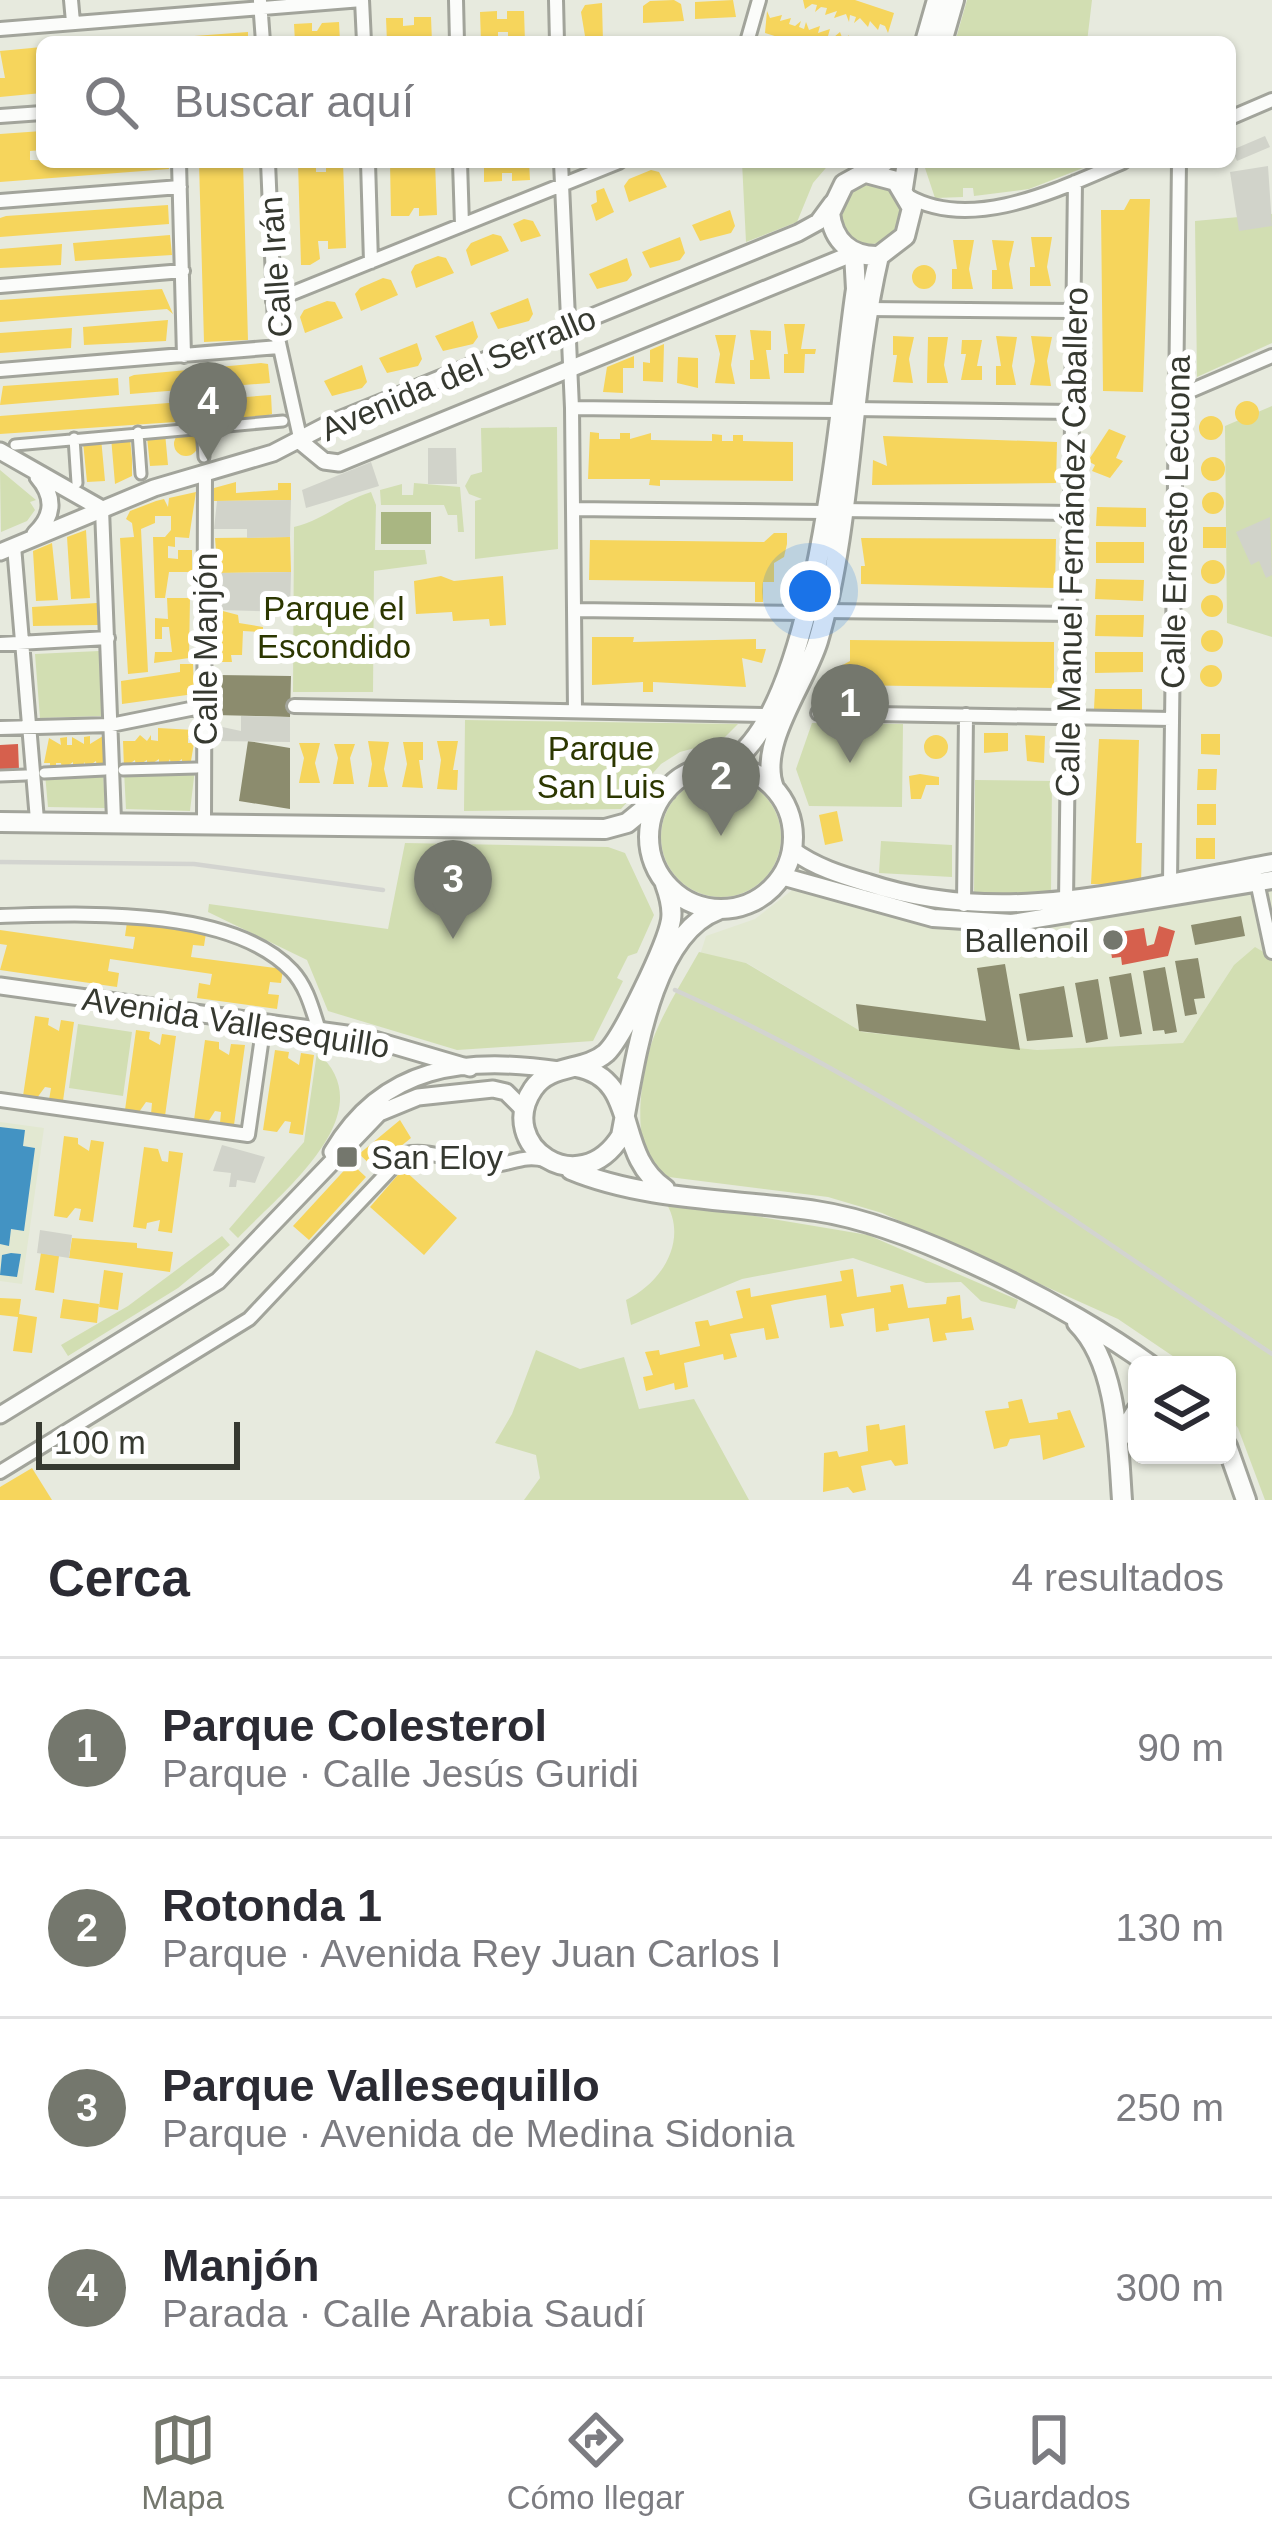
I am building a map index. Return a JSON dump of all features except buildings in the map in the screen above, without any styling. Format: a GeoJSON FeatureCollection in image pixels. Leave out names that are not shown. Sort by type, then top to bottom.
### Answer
{"type":"FeatureCollection","features":[{"type":"Feature","properties":{"kind":"main road"},"geometry":{"type":"LineString","coordinates":[[927,36],[937,0]]}},
{"type":"Feature","properties":{"kind":"main road"},"geometry":{"type":"LineString","coordinates":[[944,36],[954,0]]}},
{"type":"Feature","properties":{"kind":"main road"},"geometry":{"type":"LineString","coordinates":[[874,168],[844,184],[832,203],[834,233],[854,253],[879,256],[899,244],[910,229],[907,168]]}},
{"type":"Feature","properties":{"kind":"main road"},"geometry":{"type":"LineString","coordinates":[[866,173],[888,176],[905,192]]}},
{"type":"Feature","properties":{"kind":"main road"},"geometry":{"type":"LineString","coordinates":[[557,1164],[582,1167],[612,1151],[624,1120],[639,1028],[685,932],[718,910],[754,902],[782,876],[792,850],[790,817],[769,775],[772,749],[805,679],[816,612],[846,410],[856,289],[854,253]]}},
{"type":"Feature","properties":{"kind":"main road"},"geometry":{"type":"LineString","coordinates":[[846,410],[879,256]]}},
{"type":"Feature","properties":{"kind":"main road"},"geometry":{"type":"LineString","coordinates":[[0,822],[605,829],[627,823],[683,776],[726,765],[757,742],[816,612]]}},
{"type":"Feature","properties":{"kind":"main road"},"geometry":{"type":"LineString","coordinates":[[726,765],[744,769],[774,788]]}},
{"type":"Feature","properties":{"kind":"main road"},"geometry":{"type":"LineString","coordinates":[[666,791],[651,820],[651,854],[665,884],[670,925],[605,1054],[567,1068],[533,1089],[525,1115],[527,1136],[557,1164],[595,1179],[856,1220],[1065,1312],[1136,1356]]}},
{"type":"Feature","properties":{"kind":"main road"},"geometry":{"type":"LineString","coordinates":[[605,829],[651,854]]}},
{"type":"Feature","properties":{"kind":"main road"},"geometry":{"type":"LineString","coordinates":[[792,850],[830,871],[897,893],[964,905],[1066,902],[1170,882],[1264,873]]}},
{"type":"Feature","properties":{"kind":"main road"},"geometry":{"type":"LineString","coordinates":[[782,876],[933,918],[1012,923],[1264,873]]}},
{"type":"Feature","properties":{"kind":"main road"},"geometry":{"type":"LineString","coordinates":[[665,884],[689,902],[718,910]]}},
{"type":"Feature","properties":{"kind":"main road"},"geometry":{"type":"LineString","coordinates":[[567,1068],[605,1077],[622,1103],[638,1164],[665,1190]]}},
{"type":"Feature","properties":{"kind":"main road"},"geometry":{"type":"LineString","coordinates":[[1065,1312],[1100,1354],[1118,1443],[1122,1500]]}},
{"type":"Feature","properties":{"kind":"main road"},"geometry":{"type":"LineString","coordinates":[[1118,1443],[1128,1426]]}},
{"type":"Feature","properties":{"kind":"main road"},"geometry":{"type":"LineString","coordinates":[[1233,1464],[1246,1500]]}},
{"type":"Feature","properties":{"kind":"street"},"geometry":{"type":"LineString","coordinates":[[71,0],[73,22]]}},
{"type":"Feature","properties":{"kind":"street"},"geometry":{"type":"LineString","coordinates":[[0,28],[191,7],[362,0],[364,36]]}},
{"type":"Feature","properties":{"kind":"street"},"geometry":{"type":"LineString","coordinates":[[456,0],[457,36]]}},
{"type":"Feature","properties":{"kind":"street"},"geometry":{"type":"LineString","coordinates":[[556,0],[557,36]]}},
{"type":"Feature","properties":{"kind":"street"},"geometry":{"type":"LineString","coordinates":[[749,36],[759,0]]}},
{"type":"Feature","properties":{"kind":"street"},"geometry":{"type":"LineString","coordinates":[[260,4],[262,36]]}},
{"type":"Feature","properties":{"kind":"street"},"geometry":{"type":"LineString","coordinates":[[1236,115],[1272,100]]}},
{"type":"Feature","properties":{"kind":"street"},"geometry":{"type":"LineString","coordinates":[[0,116],[36,113]]}},
{"type":"Feature","properties":{"kind":"street"},"geometry":{"type":"LineString","coordinates":[[179,168],[184,356]]}},
{"type":"Feature","properties":{"kind":"street","name":"Calle Irán"},"geometry":{"type":"LineString","coordinates":[[268,168],[273,302],[301,442]]}},
{"type":"Feature","properties":{"kind":"street"},"geometry":{"type":"LineString","coordinates":[[368,168],[371,262]]}},
{"type":"Feature","properties":{"kind":"street"},"geometry":{"type":"LineString","coordinates":[[460,168],[462,226]]}},
{"type":"Feature","properties":{"kind":"street"},"geometry":{"type":"LineString","coordinates":[[561,168],[572,408],[575,710]]}},
{"type":"Feature","properties":{"kind":"street"},"geometry":{"type":"LineString","coordinates":[[273,302],[605,168]]}},
{"type":"Feature","properties":{"kind":"street"},"geometry":{"type":"LineString","coordinates":[[905,192],[936,209],[1004,204],[1109,168]]}},
{"type":"Feature","properties":{"kind":"street","name":"Calle Ernesto Lecuona"},"geometry":{"type":"LineString","coordinates":[[1170,882],[1179,168]]}},
{"type":"Feature","properties":{"kind":"street","name":"Calle Manuel Fernández Caballero"},"geometry":{"type":"LineString","coordinates":[[1066,902],[1075,182]]}},
{"type":"Feature","properties":{"kind":"street"},"geometry":{"type":"LineString","coordinates":[[0,201],[180,187]]}},
{"type":"Feature","properties":{"kind":"street","name":"Avenida del Serrallo"},"geometry":{"type":"LineString","coordinates":[[832,203],[818,222],[798,233],[327,425],[301,442],[324,461],[339,463],[854,253]]}},
{"type":"Feature","properties":{"kind":"street"},"geometry":{"type":"LineString","coordinates":[[910,229],[936,209]]}},
{"type":"Feature","properties":{"kind":"street"},"geometry":{"type":"LineString","coordinates":[[0,286],[183,272]]}},
{"type":"Feature","properties":{"kind":"street"},"geometry":{"type":"LineString","coordinates":[[868,309],[1074,311]]}},
{"type":"Feature","properties":{"kind":"street"},"geometry":{"type":"LineString","coordinates":[[0,370],[279,347]]}},
{"type":"Feature","properties":{"kind":"street"},"geometry":{"type":"LineString","coordinates":[[1176,398],[1272,356]]}},
{"type":"Feature","properties":{"kind":"street"},"geometry":{"type":"LineString","coordinates":[[572,408],[1073,412]]}},
{"type":"Feature","properties":{"kind":"street"},"geometry":{"type":"LineString","coordinates":[[8,448],[74,438],[283,422]]}},
{"type":"Feature","properties":{"kind":"street"},"geometry":{"type":"LineString","coordinates":[[202,428],[204,466]]}},
{"type":"Feature","properties":{"kind":"street"},"geometry":{"type":"LineString","coordinates":[[138,432],[141,474]]}},
{"type":"Feature","properties":{"kind":"street"},"geometry":{"type":"LineString","coordinates":[[74,438],[77,484]]}},
{"type":"Feature","properties":{"kind":"street"},"geometry":{"type":"LineString","coordinates":[[14,546],[204,466],[301,442]]}},
{"type":"Feature","properties":{"kind":"street"},"geometry":{"type":"LineString","coordinates":[[8,448],[51,497],[51,512],[14,546]]}},
{"type":"Feature","properties":{"kind":"street","name":"Calle Manjón"},"geometry":{"type":"LineString","coordinates":[[204,466],[204,824]]}},
{"type":"Feature","properties":{"kind":"street"},"geometry":{"type":"LineString","coordinates":[[35,474],[102,509]]}},
{"type":"Feature","properties":{"kind":"street"},"geometry":{"type":"LineString","coordinates":[[102,509],[114,820]]}},
{"type":"Feature","properties":{"kind":"street"},"geometry":{"type":"LineString","coordinates":[[573,509],[1072,513]]}},
{"type":"Feature","properties":{"kind":"street"},"geometry":{"type":"LineString","coordinates":[[14,546],[37,820]]}},
{"type":"Feature","properties":{"kind":"street"},"geometry":{"type":"LineString","coordinates":[[575,610],[1071,614]]}},
{"type":"Feature","properties":{"kind":"street"},"geometry":{"type":"LineString","coordinates":[[0,644],[108,638]]}},
{"type":"Feature","properties":{"kind":"street"},"geometry":{"type":"LineString","coordinates":[[0,728],[111,725],[206,706]]}},
{"type":"Feature","properties":{"kind":"street"},"geometry":{"type":"LineString","coordinates":[[294,706],[771,715]]}},
{"type":"Feature","properties":{"kind":"street"},"geometry":{"type":"LineString","coordinates":[[818,713],[1172,718]]}},
{"type":"Feature","properties":{"kind":"street"},"geometry":{"type":"LineString","coordinates":[[964,905],[966,715]]}},
{"type":"Feature","properties":{"kind":"street"},"geometry":{"type":"LineString","coordinates":[[123,770],[197,768]]}},
{"type":"Feature","properties":{"kind":"street"},"geometry":{"type":"LineString","coordinates":[[44,772],[105,770]]}},
{"type":"Feature","properties":{"kind":"street"},"geometry":{"type":"LineString","coordinates":[[0,776],[26,775]]}},
{"type":"Feature","properties":{"kind":"street"},"geometry":{"type":"LineString","coordinates":[[1264,873],[1272,952]]}},
{"type":"Feature","properties":{"kind":"street"},"geometry":{"type":"LineString","coordinates":[[0,916],[114,914],[211,926],[295,974],[319,1030]]}},
{"type":"Feature","properties":{"kind":"street","name":"Avenida Vallesequillo"},"geometry":{"type":"LineString","coordinates":[[0,986],[361,1036],[470,1068]]}},
{"type":"Feature","properties":{"kind":"street"},"geometry":{"type":"LineString","coordinates":[[0,1100],[248,1135],[264,1023]]}},
{"type":"Feature","properties":{"kind":"street"},"geometry":{"type":"LineString","coordinates":[[322,1170],[357,1114],[388,1087],[422,1074],[470,1068],[567,1068]]}},
{"type":"Feature","properties":{"kind":"street"},"geometry":{"type":"LineString","coordinates":[[0,1415],[218,1281],[379,1113],[398,1103],[499,1090],[525,1115],[513,1157]]}},
{"type":"Feature","properties":{"kind":"street"},"geometry":{"type":"LineString","coordinates":[[0,1472],[249,1319],[405,1154],[432,1152],[485,1166],[513,1157],[557,1164]]}},
{"type":"Feature","properties":{"kind":"shaded area"},"geometry":{"type":"Polygon","coordinates":[[[381,512],[431,512],[431,544],[381,544],[381,512]]]}},
{"type":"Feature","properties":{"kind":"shaded area"},"geometry":{"type":"Polygon","coordinates":[[[1272,866],[1272,957],[1234,965],[1183,1043],[1037,1050],[862,1032],[747,963],[700,955],[706,936],[755,919],[791,891],[805,869],[919,908],[991,916],[1056,912],[1272,866]]]}},
{"type":"Feature","properties":{"kind":"shaded area"},"geometry":{"type":"Polygon","coordinates":[[[0,1122],[44,1128],[22,1284],[0,1281],[0,1122]]]}},
{"type":"Feature","properties":{"kind":"green space"},"geometry":{"type":"Polygon","coordinates":[[[967,0],[1092,0],[1088,36],[957,36],[967,0]]]}},
{"type":"Feature","properties":{"kind":"green space"},"geometry":{"type":"Polygon","coordinates":[[[742,168],[826,168],[813,183],[797,222],[746,242],[742,168]]]}},
{"type":"Feature","properties":{"kind":"green space"},"geometry":{"type":"Polygon","coordinates":[[[925,168],[1083,168],[1029,189],[974,196],[973,188],[963,188],[963,197],[935,198],[925,168]]]}},
{"type":"Feature","properties":{"kind":"green space"},"geometry":{"type":"Polygon","coordinates":[[[871,184],[892,193],[901,214],[892,235],[871,244],[850,235],[841,214],[850,193],[871,184]]]}},
{"type":"Feature","properties":{"kind":"green space"},"geometry":{"type":"Polygon","coordinates":[[[1272,214],[1272,343],[1197,377],[1195,221],[1272,214]]]}},
{"type":"Feature","properties":{"kind":"green space"},"geometry":{"type":"Polygon","coordinates":[[[1272,406],[1272,637],[1227,623],[1225,426],[1272,406]]]}},
{"type":"Feature","properties":{"kind":"green space"},"geometry":{"type":"Polygon","coordinates":[[[557,427],[558,549],[475,559],[475,501],[482,499],[469,494],[465,486],[471,475],[482,472],[481,428],[557,427]]]}},
{"type":"Feature","properties":{"kind":"green space"},"geometry":{"type":"Polygon","coordinates":[[[0,470],[36,500],[30,502],[35,510],[27,521],[1,532],[0,470]]]}},
{"type":"Feature","properties":{"kind":"green space"},"geometry":{"type":"Polygon","coordinates":[[[414,483],[460,487],[464,532],[458,532],[457,515],[448,515],[444,505],[381,505],[380,490],[402,484],[402,495],[413,495],[414,483]]]}},
{"type":"Feature","properties":{"kind":"green space","name":"Parque el Escondido"},"geometry":{"type":"Polygon","coordinates":[[[371,492],[376,505],[375,550],[425,550],[427,564],[374,571],[373,692],[293,692],[294,527],[371,492]]]}},
{"type":"Feature","properties":{"kind":"green space"},"geometry":{"type":"Polygon","coordinates":[[[99,651],[102,716],[40,718],[35,654],[99,651]]]}},
{"type":"Feature","properties":{"kind":"green space","name":"Parque San Luis"},"geometry":{"type":"Polygon","coordinates":[[[465,720],[738,724],[721,741],[680,752],[661,764],[621,809],[464,811],[465,720]]]}},
{"type":"Feature","properties":{"kind":"green space"},"geometry":{"type":"Polygon","coordinates":[[[812,723],[903,724],[902,807],[809,806],[796,769],[812,723]]]}},
{"type":"Feature","properties":{"kind":"green space"},"geometry":{"type":"Polygon","coordinates":[[[195,769],[190,811],[126,809],[124,771],[195,769]]]}},
{"type":"Feature","properties":{"kind":"green space"},"geometry":{"type":"Polygon","coordinates":[[[103,772],[105,808],[48,807],[45,774],[103,772]]]}},
{"type":"Feature","properties":{"kind":"green space"},"geometry":{"type":"Polygon","coordinates":[[[721,777],[744,782],[763,795],[776,814],[781,837],[776,860],[763,879],[744,892],[721,897],[698,892],[679,879],[666,860],[661,837],[666,814],[679,795],[698,782],[721,777]]]}},
{"type":"Feature","properties":{"kind":"green space"},"geometry":{"type":"Polygon","coordinates":[[[975,780],[1052,781],[1051,892],[974,894],[975,780]]]}},
{"type":"Feature","properties":{"kind":"green space"},"geometry":{"type":"Polygon","coordinates":[[[881,841],[952,845],[952,877],[879,873],[881,841]]]}},
{"type":"Feature","properties":{"kind":"green space"},"geometry":{"type":"Polygon","coordinates":[[[405,843],[608,847],[625,853],[654,915],[637,953],[628,956],[617,978],[623,981],[593,1041],[457,1050],[328,1011],[307,960],[208,912],[209,904],[388,929],[405,843]]]}},
{"type":"Feature","properties":{"kind":"green space"},"geometry":{"type":"Polygon","coordinates":[[[1255,947],[1272,957],[1272,1500],[1265,1500],[1236,1425],[1236,1356],[1173,1356],[1118,1319],[882,1213],[828,1197],[661,1176],[644,1148],[640,1108],[650,1049],[699,952],[746,963],[862,1032],[1037,1050],[1183,1043],[1234,965],[1255,947]]]}},
{"type":"Feature","properties":{"kind":"green space"},"geometry":{"type":"Polygon","coordinates":[[[78,1024],[132,1032],[123,1096],[69,1088],[78,1024]]]}},
{"type":"Feature","properties":{"kind":"green space"},"geometry":{"type":"Polygon","coordinates":[[[317,1052],[335,1076],[340,1101],[334,1126],[299,1176],[238,1238],[229,1229],[304,1142],[317,1052]]]}},
{"type":"Feature","properties":{"kind":"green space"},"geometry":{"type":"Polygon","coordinates":[[[665,1201],[868,1235],[1018,1300],[1015,1309],[981,1301],[961,1282],[926,1283],[853,1258],[742,1279],[631,1325],[626,1300],[661,1271],[673,1244],[672,1215],[665,1201]]]}},
{"type":"Feature","properties":{"kind":"green space"},"geometry":{"type":"Polygon","coordinates":[[[222,1236],[230,1245],[178,1288],[68,1356],[61,1345],[128,1306],[222,1236]]]}},
{"type":"Feature","properties":{"kind":"green space"},"geometry":{"type":"Polygon","coordinates":[[[536,1350],[580,1369],[624,1357],[639,1409],[694,1399],[749,1500],[524,1500],[540,1478],[536,1455],[495,1443],[512,1414],[536,1350]]]}},
{"type":"Feature","properties":{"kind":"railway"},"geometry":{"type":"LineString","coordinates":[[0,862],[194,864],[383,890]]}},
{"type":"Feature","properties":{"kind":"railway"},"geometry":{"type":"LineString","coordinates":[[675,990],[907,1113],[1272,1354]]}},
{"type":"Feature","properties":{"kind":"place","name":"Manjón"},"geometry":{"type":"Point","coordinates":[208,461]}},
{"type":"Feature","properties":{"kind":"place","name":"Parque Colesterol"},"geometry":{"type":"Point","coordinates":[850,763]}},
{"type":"Feature","properties":{"kind":"place","name":"Rotonda 1"},"geometry":{"type":"Point","coordinates":[721,836]}},
{"type":"Feature","properties":{"kind":"place","name":"Parque Vallesequillo"},"geometry":{"type":"Point","coordinates":[453,939]}},
{"type":"Feature","properties":{"kind":"place","name":"Ballenoil"},"geometry":{"type":"Point","coordinates":[1113,940]}},
{"type":"Feature","properties":{"kind":"place","name":"San Eloy"},"geometry":{"type":"Point","coordinates":[347,1157]}}]}
